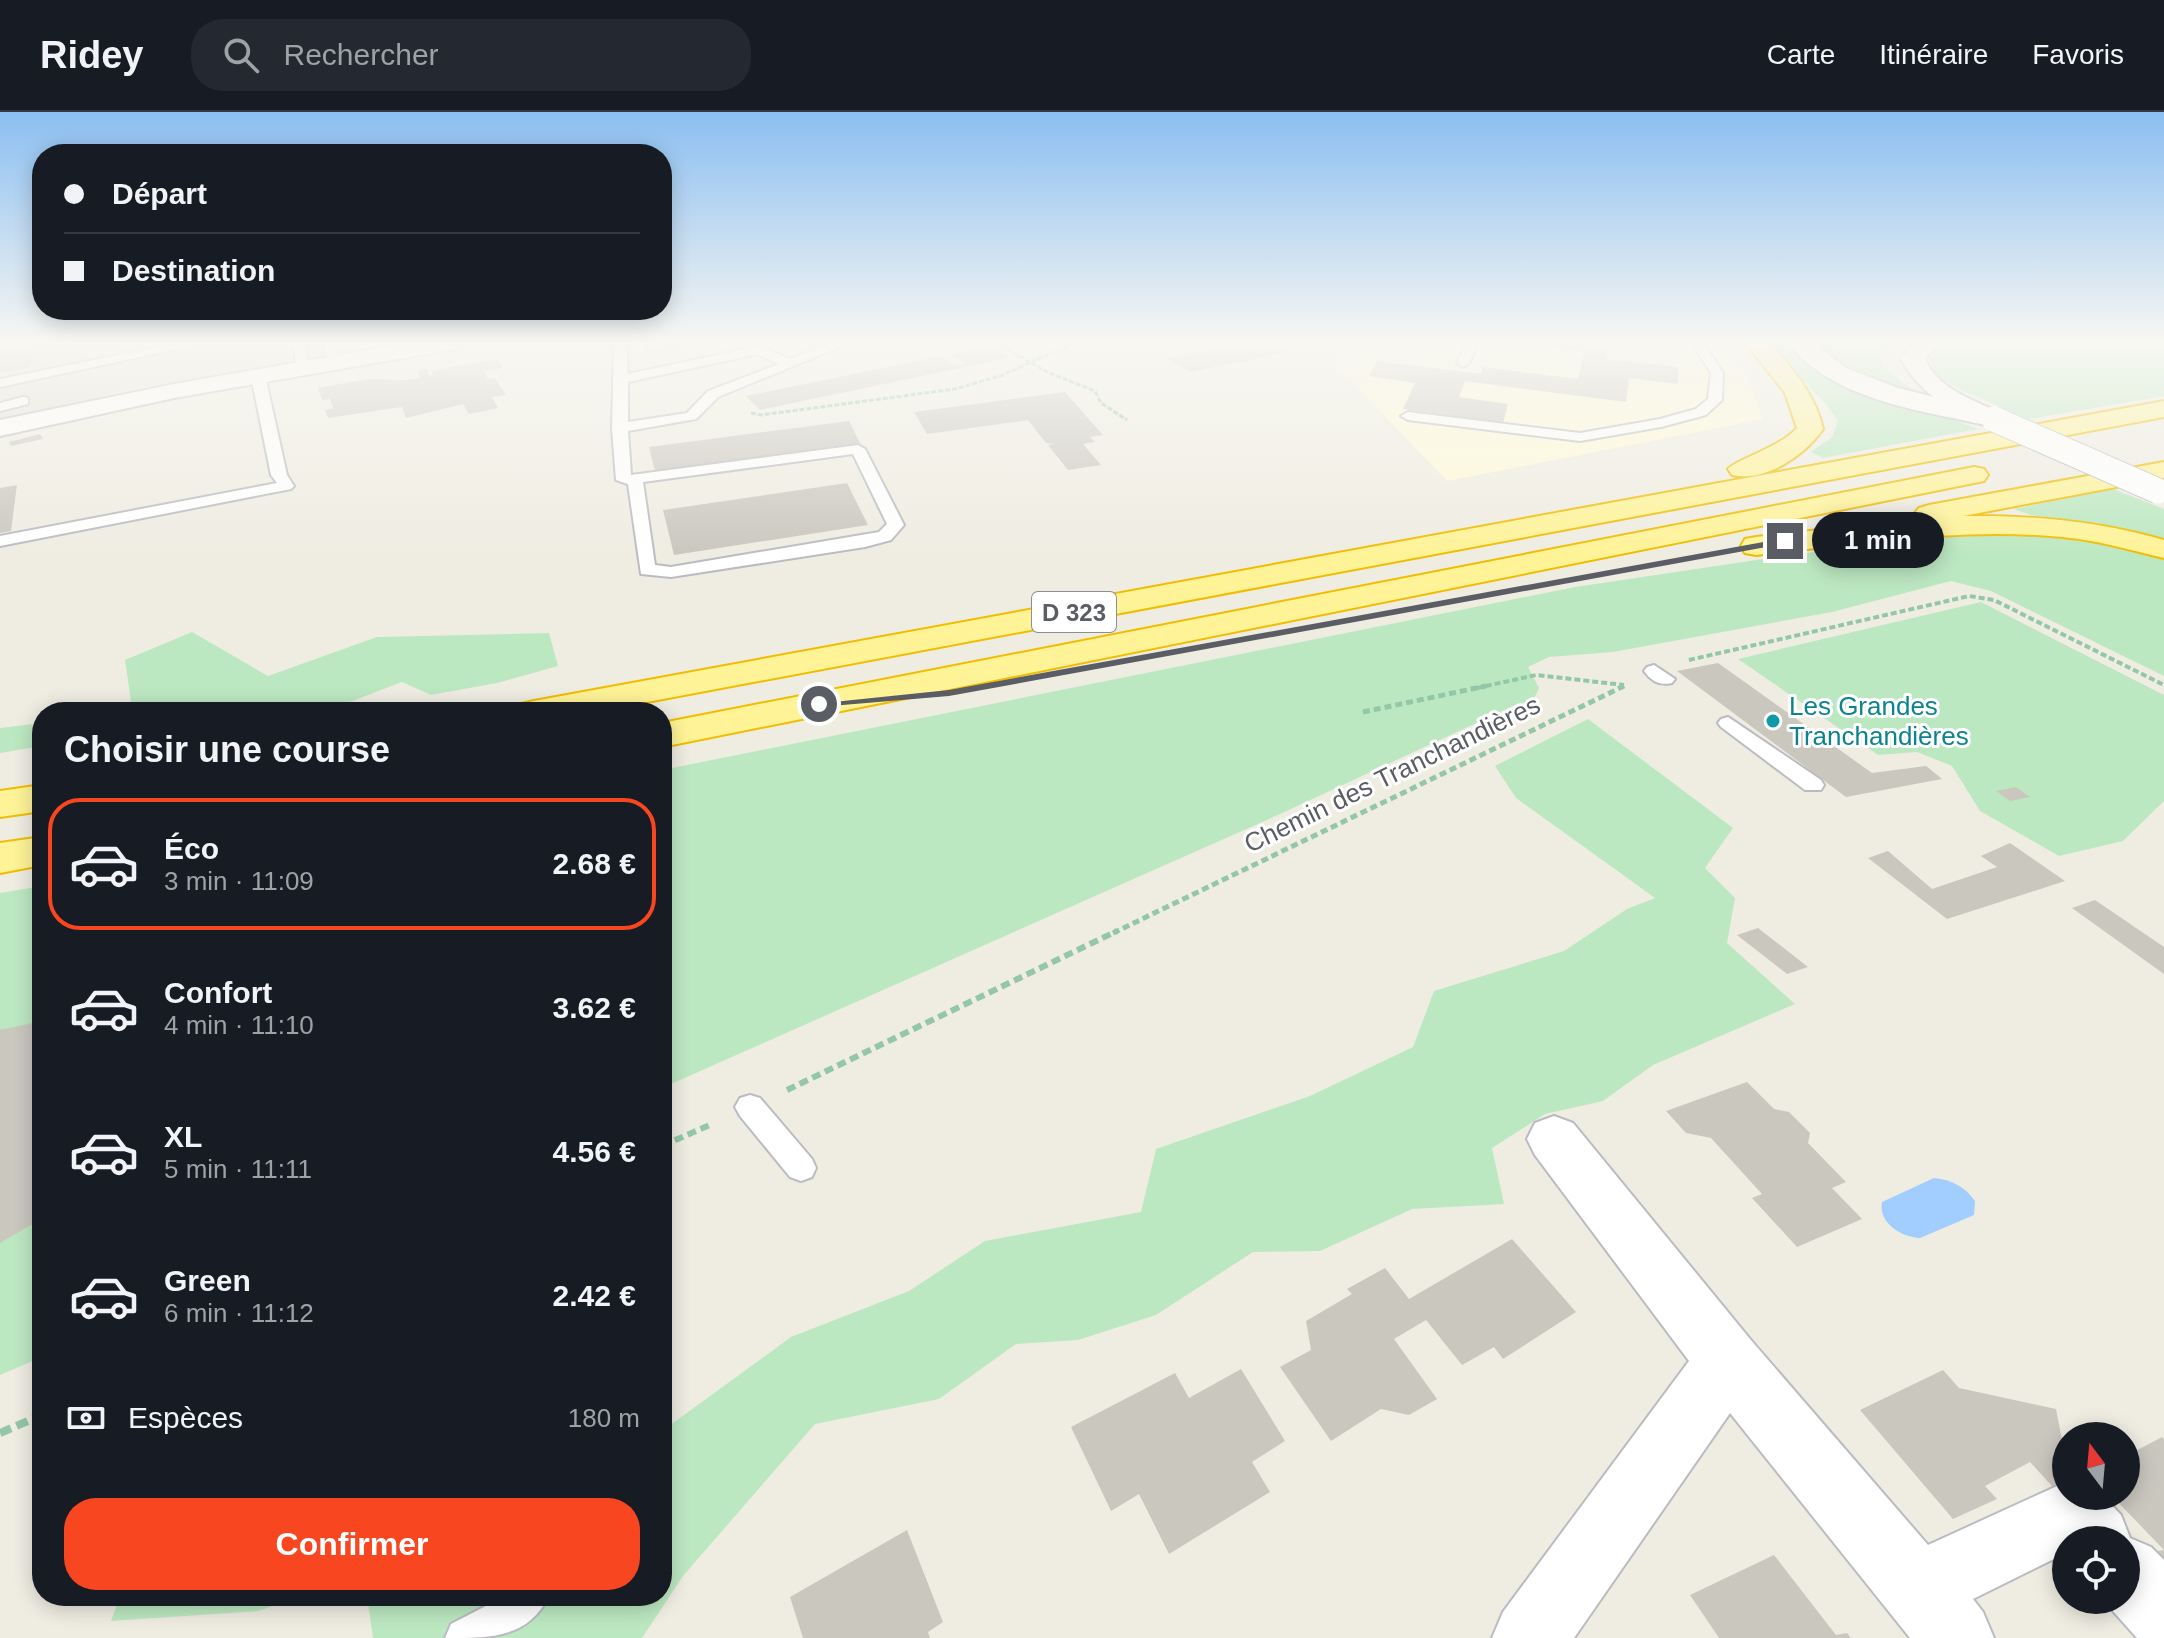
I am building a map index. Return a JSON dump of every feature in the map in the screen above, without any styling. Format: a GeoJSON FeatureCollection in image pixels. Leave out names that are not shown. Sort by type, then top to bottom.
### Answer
{"type":"FeatureCollection","features":[{"type":"Feature","properties":{"kind":"highway"},"geometry":{"type":"LineString","coordinates":[[1613,512],[1679,484],[1758,466],[1798,445],[1810,429],[1808,413]]}},
{"type":"Feature","properties":{"kind":"highway","name":"D 323"},"geometry":{"type":"LineString","coordinates":[[588,702],[2141,413]]}},
{"type":"Feature","properties":{"kind":"highway","name":"D 323"},"geometry":{"type":"LineString","coordinates":[[672,733],[2164,439]]}},
{"type":"Feature","properties":{"kind":"highway"},"geometry":{"type":"LineString","coordinates":[[819,704],[949,693],[1756,546],[2162,487]]}},
{"type":"Feature","properties":{"kind":"highway"},"geometry":{"type":"LineString","coordinates":[[1756,546],[1996,522],[2108,533],[2164,549]]}},
{"type":"Feature","properties":{"kind":"highway"},"geometry":{"type":"LineString","coordinates":[[0,804],[32,799]]}},
{"type":"Feature","properties":{"kind":"highway"},"geometry":{"type":"LineString","coordinates":[[0,858],[32,853]]}},
{"type":"Feature","properties":{"kind":"street"},"geometry":{"type":"LineString","coordinates":[[0,428],[73,413]]}},
{"type":"Feature","properties":{"kind":"street"},"geometry":{"type":"LineString","coordinates":[[1973,413],[1994,419]]}},
{"type":"Feature","properties":{"kind":"street"},"geometry":{"type":"LineString","coordinates":[[1983,413],[2162,487]]}},
{"type":"Feature","properties":{"kind":"street"},"geometry":{"type":"LineString","coordinates":[[1554,1139],[1728,1361],[1937,1613],[2052,1529]]}},
{"type":"Feature","properties":{"kind":"street"},"geometry":{"type":"LineString","coordinates":[[1529,1638],[1728,1361]]}},
{"type":"Feature","properties":{"kind":"street"},"geometry":{"type":"LineString","coordinates":[[2056,1526],[2072,1514],[2083,1526]]}},
{"type":"Feature","properties":{"kind":"street"},"geometry":{"type":"LineString","coordinates":[[2140,1587],[2164,1613]]}},
{"type":"Feature","properties":{"kind":"lane"},"geometry":{"type":"LineString","coordinates":[[0,541],[286,486],[279,475],[266,413]]}},
{"type":"Feature","properties":{"kind":"lane"},"geometry":{"type":"LineString","coordinates":[[620,413],[624,480],[858,449],[896,525],[885,536],[865,542],[671,572],[647,570],[635,479]]}},
{"type":"Feature","properties":{"kind":"lane"},"geometry":{"type":"LineString","coordinates":[[619,428],[694,413]]}},
{"type":"Feature","properties":{"kind":"lane"},"geometry":{"type":"LineString","coordinates":[[1408,416],[1580,437],[1661,423],[1697,413]]}},
{"type":"Feature","properties":{"kind":"lane"},"geometry":{"type":"LineString","coordinates":[[1728,723],[1813,785]]}},
{"type":"Feature","properties":{"kind":"lane"},"geometry":{"type":"LineString","coordinates":[[750,1107],[801,1168]]}},
{"type":"Feature","properties":{"kind":"lane"},"geometry":{"type":"LineString","coordinates":[[465,1638],[524,1606]]}},
{"type":"Feature","properties":{"kind":"path"},"geometry":{"type":"LineString","coordinates":[[1117,413],[1127,420]]}},
{"type":"Feature","properties":{"kind":"path","name":"Chemin des Tranchandières"},"geometry":{"type":"LineString","coordinates":[[672,1142],[750,1107],[1625,685],[1660,675],[1669,665],[1969,596],[1994,600],[2164,685]]}},
{"type":"Feature","properties":{"kind":"path"},"geometry":{"type":"LineString","coordinates":[[1363,712],[1536,675],[1625,685]]}},
{"type":"Feature","properties":{"kind":"path"},"geometry":{"type":"LineString","coordinates":[[0,1433],[32,1419]]}},
{"type":"Feature","properties":{"kind":"shaded area"},"geometry":{"type":"Polygon","coordinates":[[[0,413],[29,413],[0,420],[0,413]]]}},
{"type":"Feature","properties":{"kind":"shaded area"},"geometry":{"type":"Polygon","coordinates":[[[1382,413],[1761,413],[1763,419],[1447,481],[1382,413]]]}},
{"type":"Feature","properties":{"kind":"green space"},"geometry":{"type":"Polygon","coordinates":[[[1833,413],[1936,413],[1978,429],[1823,458],[1811,452],[1832,437],[1838,421],[1833,413]]]}},
{"type":"Feature","properties":{"kind":"green space"},"geometry":{"type":"Polygon","coordinates":[[[2015,413],[2063,413],[2029,419],[2015,413]]]}},
{"type":"Feature","properties":{"kind":"green space"},"geometry":{"type":"Polygon","coordinates":[[[2113,489],[2164,509],[2164,542],[2094,523],[2031,515],[2014,509],[2113,489]]]}},
{"type":"Feature","properties":{"kind":"green space"},"geometry":{"type":"Polygon","coordinates":[[[2021,528],[2083,534],[2164,556],[2164,676],[1991,591],[1951,581],[1832,612],[1613,652],[1549,657],[1528,667],[1539,688],[1533,701],[1513,706],[1278,815],[672,1084],[672,768],[1575,587],[1797,554],[2021,528]]]}},
{"type":"Feature","properties":{"kind":"green space"},"geometry":{"type":"Polygon","coordinates":[[[1981,602],[2164,695],[2164,801],[2123,841],[2059,856],[1980,811],[1952,766],[1917,752],[1878,755],[1738,659],[1981,602]]]}},
{"type":"Feature","properties":{"kind":"green space"},"geometry":{"type":"Polygon","coordinates":[[[192,632],[268,676],[377,637],[549,633],[558,666],[497,683],[431,695],[402,682],[350,702],[129,702],[125,660],[192,632]]]}},
{"type":"Feature","properties":{"kind":"green space"},"geometry":{"type":"Polygon","coordinates":[[[1588,719],[1733,828],[1705,868],[1735,898],[1727,943],[1795,1004],[1653,1065],[1603,1101],[1545,1114],[1492,1148],[1504,1204],[1412,1209],[1320,1251],[1253,1252],[1156,1315],[1078,1340],[1016,1344],[939,1399],[815,1424],[672,1593],[672,1424],[791,1337],[909,1291],[985,1241],[1141,1212],[1156,1149],[1310,1096],[1413,1047],[1434,991],[1564,951],[1627,909],[1655,898],[1516,798],[1495,766],[1588,719]]]}},
{"type":"Feature","properties":{"kind":"green space"},"geometry":{"type":"Polygon","coordinates":[[[32,724],[32,748],[0,753],[0,728],[32,724]]]}},
{"type":"Feature","properties":{"kind":"green space"},"geometry":{"type":"Polygon","coordinates":[[[32,888],[32,1361],[0,1375],[0,893],[32,888]]]}},
{"type":"Feature","properties":{"kind":"green space"},"geometry":{"type":"Polygon","coordinates":[[[116,1606],[273,1606],[258,1611],[111,1621],[116,1606]]]}},
{"type":"Feature","properties":{"kind":"green space"},"geometry":{"type":"Polygon","coordinates":[[[368,1606],[663,1606],[642,1638],[373,1638],[368,1606]]]}},
{"type":"Feature","properties":{"kind":"water"},"geometry":{"type":"Polygon","coordinates":[[[1934,1178],[1952,1182],[1966,1191],[1975,1201],[1974,1215],[1920,1238],[1892,1228],[1884,1216],[1882,1202],[1934,1178]]]}},
{"type":"Feature","properties":{"kind":"building"},"geometry":{"type":"Polygon","coordinates":[[[326,413],[360,413],[328,418],[326,413]]]}},
{"type":"Feature","properties":{"kind":"building"},"geometry":{"type":"Polygon","coordinates":[[[404,413],[425,413],[406,418],[404,413]]]}},
{"type":"Feature","properties":{"kind":"building"},"geometry":{"type":"Polygon","coordinates":[[[915,413],[1084,413],[1103,435],[1090,437],[1095,442],[1083,444],[1101,465],[1068,470],[1048,445],[1056,444],[1046,443],[1028,420],[927,434],[915,413]]]}},
{"type":"Feature","properties":{"kind":"building"},"geometry":{"type":"Polygon","coordinates":[[[1433,413],[1506,413],[1503,423],[1433,413]]]}},
{"type":"Feature","properties":{"kind":"building"},"geometry":{"type":"Polygon","coordinates":[[[849,421],[860,443],[655,471],[649,447],[849,421]]]}},
{"type":"Feature","properties":{"kind":"building"},"geometry":{"type":"Polygon","coordinates":[[[40,434],[43,439],[11,446],[9,442],[40,434]]]}},
{"type":"Feature","properties":{"kind":"building"},"geometry":{"type":"Polygon","coordinates":[[[847,483],[868,525],[674,555],[663,510],[847,483]]]}},
{"type":"Feature","properties":{"kind":"building"},"geometry":{"type":"Polygon","coordinates":[[[17,485],[11,531],[0,533],[0,488],[17,485]]]}},
{"type":"Feature","properties":{"kind":"building","name":"Les Grandes Tranchandières"},"geometry":{"type":"Polygon","coordinates":[[[1718,663],[1872,773],[1926,766],[1942,779],[1846,797],[1677,671],[1718,663]]]}},
{"type":"Feature","properties":{"kind":"building"},"geometry":{"type":"Polygon","coordinates":[[[2016,787],[2030,797],[2010,801],[1996,791],[2016,787]]]}},
{"type":"Feature","properties":{"kind":"building"},"geometry":{"type":"Polygon","coordinates":[[[2010,843],[2065,881],[1947,919],[1868,858],[1888,851],[1932,889],[1997,867],[1981,856],[2010,843]]]}},
{"type":"Feature","properties":{"kind":"building"},"geometry":{"type":"Polygon","coordinates":[[[2095,900],[2164,947],[2164,974],[2072,908],[2095,900]]]}},
{"type":"Feature","properties":{"kind":"building"},"geometry":{"type":"Polygon","coordinates":[[[1758,928],[1808,967],[1787,974],[1737,935],[1758,928]]]}},
{"type":"Feature","properties":{"kind":"building"},"geometry":{"type":"Polygon","coordinates":[[[32,1023],[32,1224],[0,1243],[0,1030],[32,1023]]]}},
{"type":"Feature","properties":{"kind":"building"},"geometry":{"type":"Polygon","coordinates":[[[1747,1082],[1774,1109],[1789,1112],[1810,1133],[1808,1143],[1846,1182],[1832,1188],[1862,1219],[1797,1247],[1752,1198],[1762,1194],[1711,1138],[1686,1133],[1666,1111],[1747,1082]]]}},
{"type":"Feature","properties":{"kind":"building"},"geometry":{"type":"Polygon","coordinates":[[[1512,1239],[1576,1312],[1503,1359],[1494,1347],[1462,1365],[1426,1320],[1394,1339],[1437,1399],[1409,1415],[1381,1409],[1331,1441],[1280,1367],[1311,1350],[1306,1321],[1352,1294],[1347,1289],[1385,1268],[1409,1299],[1512,1239]]]}},
{"type":"Feature","properties":{"kind":"building"},"geometry":{"type":"Polygon","coordinates":[[[1241,1369],[1285,1441],[1252,1462],[1270,1492],[1169,1554],[1139,1494],[1111,1511],[1071,1427],[1175,1373],[1189,1398],[1241,1369]]]}},
{"type":"Feature","properties":{"kind":"building"},"geometry":{"type":"Polygon","coordinates":[[[1943,1370],[1959,1388],[2056,1409],[2059,1422],[2052,1422],[2052,1486],[2030,1462],[1985,1486],[1997,1499],[1953,1519],[1860,1410],[1943,1370]]]}},
{"type":"Feature","properties":{"kind":"building"},"geometry":{"type":"Polygon","coordinates":[[[2162,1437],[2164,1439],[2164,1550],[2125,1510],[2140,1510],[2140,1449],[2162,1437]]]}},
{"type":"Feature","properties":{"kind":"building"},"geometry":{"type":"Polygon","coordinates":[[[907,1530],[943,1622],[928,1632],[930,1638],[803,1638],[790,1597],[907,1530]]]}},
{"type":"Feature","properties":{"kind":"building"},"geometry":{"type":"Polygon","coordinates":[[[2164,1550],[2164,1563],[2153,1552],[2164,1550]]]}},
{"type":"Feature","properties":{"kind":"building"},"geometry":{"type":"Polygon","coordinates":[[[1774,1555],[1836,1635],[1847,1633],[1851,1638],[1719,1638],[1690,1595],[1774,1555]]]}},
{"type":"Feature","properties":{"kind":"place","name":"Les Grandes Tranchandières"},"geometry":{"type":"Point","coordinates":[1773,721]}},
{"type":"Feature","properties":{"kind":"route"},"geometry":{"type":"LineString","coordinates":[[819,704],[949,693],[1785,541]]}}]}
